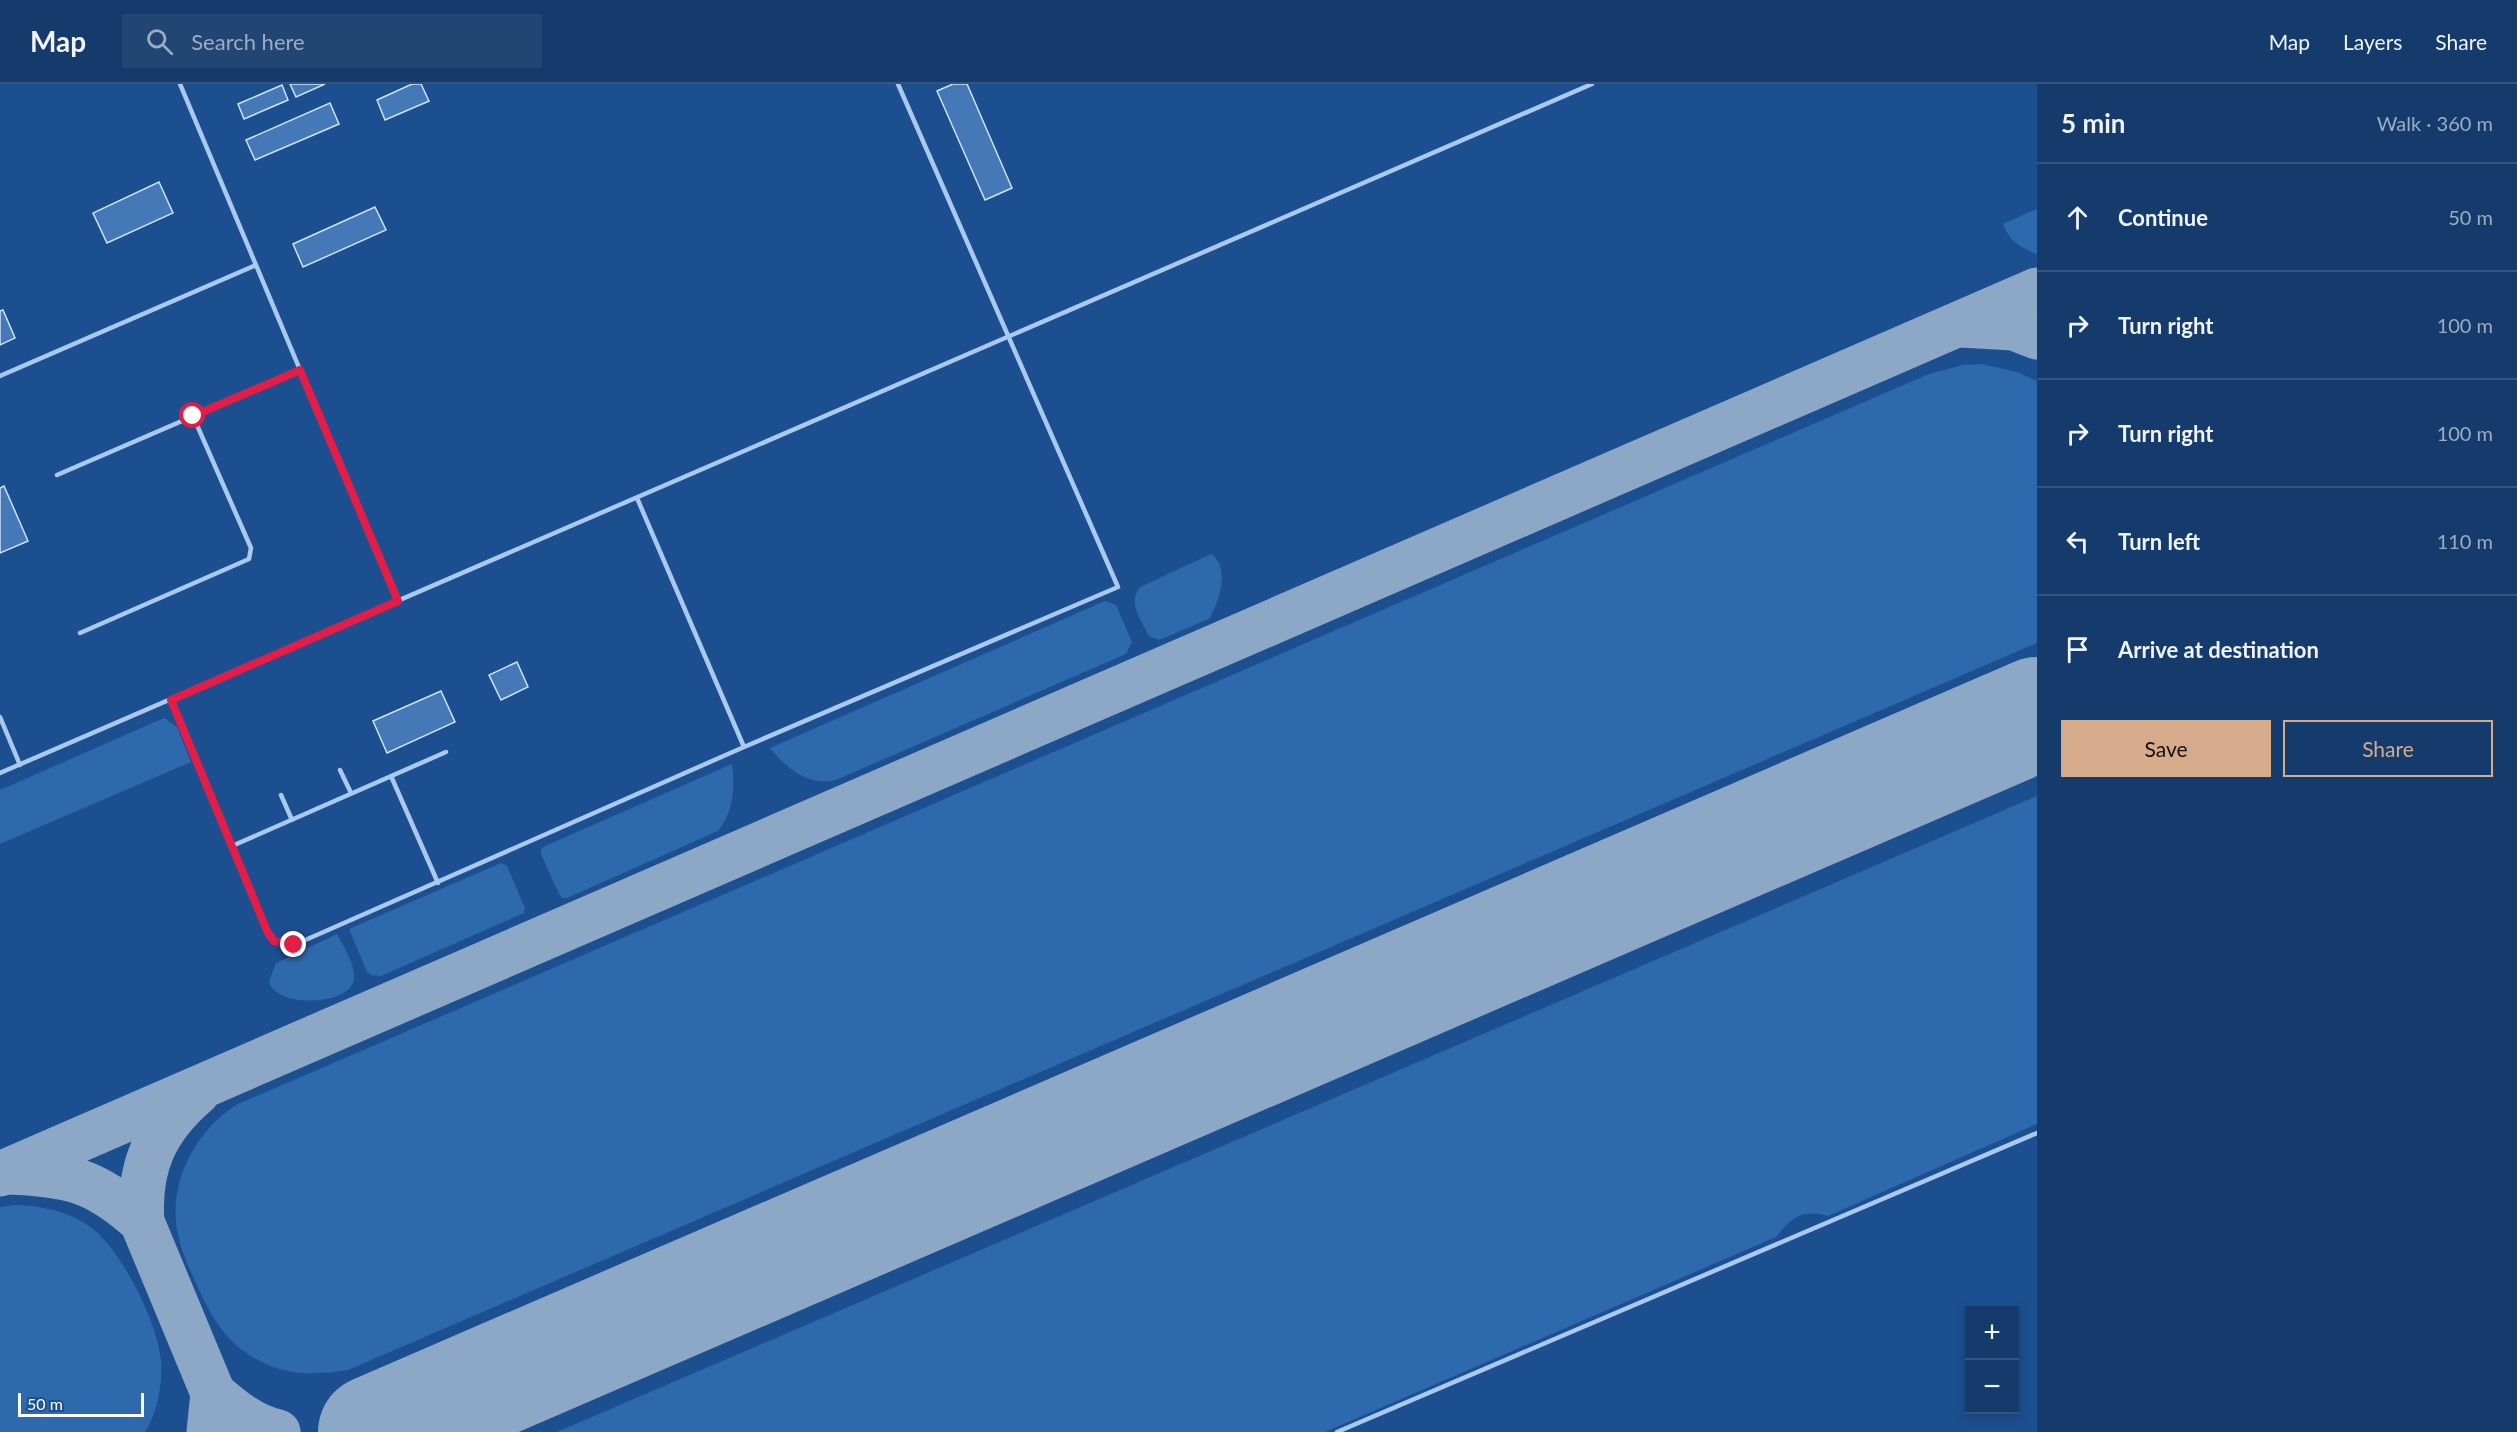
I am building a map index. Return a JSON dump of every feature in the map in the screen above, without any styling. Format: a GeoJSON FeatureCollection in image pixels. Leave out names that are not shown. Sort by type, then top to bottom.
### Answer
{"type":"FeatureCollection","features":[{"type":"Feature","properties":{"kind":"lane"},"geometry":{"type":"LineString","coordinates":[[180,84],[398,601]]}},
{"type":"Feature","properties":{"kind":"lane"},"geometry":{"type":"LineString","coordinates":[[171,700],[268,933],[274,941],[294,945],[744,747],[1118,587],[898,84]]}},
{"type":"Feature","properties":{"kind":"lane"},"geometry":{"type":"LineString","coordinates":[[0,773],[1592,84]]}},
{"type":"Feature","properties":{"kind":"lane"},"geometry":{"type":"LineString","coordinates":[[0,376],[256,265]]}},
{"type":"Feature","properties":{"kind":"lane"},"geometry":{"type":"LineString","coordinates":[[57,475],[300,370]]}},
{"type":"Feature","properties":{"kind":"lane"},"geometry":{"type":"LineString","coordinates":[[80,633],[249,559],[250,548],[193,416]]}},
{"type":"Feature","properties":{"kind":"lane"},"geometry":{"type":"LineString","coordinates":[[637,498],[744,747]]}},
{"type":"Feature","properties":{"kind":"lane"},"geometry":{"type":"LineString","coordinates":[[0,717],[20,765]]}},
{"type":"Feature","properties":{"kind":"lane"},"geometry":{"type":"LineString","coordinates":[[232,846],[446,752]]}},
{"type":"Feature","properties":{"kind":"lane"},"geometry":{"type":"LineString","coordinates":[[340,770],[351,794]]}},
{"type":"Feature","properties":{"kind":"lane"},"geometry":{"type":"LineString","coordinates":[[391,776],[438,883]]}},
{"type":"Feature","properties":{"kind":"lane"},"geometry":{"type":"LineString","coordinates":[[281,795],[292,820]]}},
{"type":"Feature","properties":{"kind":"lane"},"geometry":{"type":"LineString","coordinates":[[1337,1432],[2037,1133]]}},
{"type":"Feature","properties":{"kind":"shaded area"},"geometry":{"type":"Polygon","coordinates":[[[2037,209],[2037,254],[2016,243],[2008,235],[2003,224],[2037,209]]]}},
{"type":"Feature","properties":{"kind":"shaded area"},"geometry":{"type":"Polygon","coordinates":[[[1981,364],[2017,372],[2037,381],[2037,643],[348,1370],[325,1373],[292,1372],[260,1361],[231,1340],[216,1322],[204,1301],[187,1263],[178,1235],[177,1197],[180,1179],[196,1145],[221,1116],[236,1105],[1929,374],[1963,365],[1981,364]]]}},
{"type":"Feature","properties":{"kind":"shaded area"},"geometry":{"type":"Polygon","coordinates":[[[1211,554],[1221,568],[1222,576],[1219,595],[1209,619],[1159,640],[1149,636],[1135,605],[1136,593],[1140,587],[1211,554]]]}},
{"type":"Feature","properties":{"kind":"shaded area"},"geometry":{"type":"Polygon","coordinates":[[[1105,601],[1116,605],[1132,642],[1126,654],[836,780],[817,781],[807,778],[791,769],[770,748],[1105,601]]]}},
{"type":"Feature","properties":{"kind":"shaded area"},"geometry":{"type":"Polygon","coordinates":[[[164,718],[177,727],[191,762],[0,844],[0,790],[164,718]]]}},
{"type":"Feature","properties":{"kind":"shaded area"},"geometry":{"type":"Polygon","coordinates":[[[732,764],[732,799],[727,815],[718,831],[567,898],[562,898],[541,854],[541,849],[732,764]]]}},
{"type":"Feature","properties":{"kind":"shaded area"},"geometry":{"type":"Polygon","coordinates":[[[2037,796],[2037,1124],[1828,1216],[1804,1214],[1798,1216],[1787,1224],[1776,1237],[1325,1432],[557,1432],[2037,796]]]}},
{"type":"Feature","properties":{"kind":"shaded area"},"geometry":{"type":"Polygon","coordinates":[[[501,863],[507,866],[525,908],[524,913],[381,976],[367,972],[349,929],[501,863]]]}},
{"type":"Feature","properties":{"kind":"shaded area"},"geometry":{"type":"Polygon","coordinates":[[[337,934],[353,966],[354,978],[351,987],[342,994],[314,1000],[285,997],[274,990],[269,981],[276,963],[337,934]]]}},
{"type":"Feature","properties":{"kind":"shaded area"},"geometry":{"type":"Polygon","coordinates":[[[16,1205],[54,1210],[81,1221],[101,1237],[125,1268],[153,1327],[161,1361],[158,1398],[145,1432],[0,1432],[0,1207],[16,1205]]]}},
{"type":"Feature","properties":{"kind":"building"},"geometry":{"type":"Polygon","coordinates":[[[290,84],[325,84],[296,97],[290,84]]]}},
{"type":"Feature","properties":{"kind":"building"},"geometry":{"type":"Polygon","coordinates":[[[412,84],[421,84],[429,101],[385,120],[377,100],[412,84]]]}},
{"type":"Feature","properties":{"kind":"building"},"geometry":{"type":"Polygon","coordinates":[[[953,84],[967,84],[1012,188],[985,200],[937,91],[953,84]]]}},
{"type":"Feature","properties":{"kind":"building"},"geometry":{"type":"Polygon","coordinates":[[[282,85],[288,100],[244,119],[238,104],[282,85]]]}},
{"type":"Feature","properties":{"kind":"building"},"geometry":{"type":"Polygon","coordinates":[[[330,103],[339,124],[255,160],[246,140],[330,103]]]}},
{"type":"Feature","properties":{"kind":"building"},"geometry":{"type":"Polygon","coordinates":[[[159,182],[173,213],[107,243],[93,213],[159,182]]]}},
{"type":"Feature","properties":{"kind":"building"},"geometry":{"type":"Polygon","coordinates":[[[375,207],[386,230],[303,267],[293,244],[375,207]]]}},
{"type":"Feature","properties":{"kind":"building"},"geometry":{"type":"Polygon","coordinates":[[[3,310],[15,338],[0,345],[0,311],[3,310]]]}},
{"type":"Feature","properties":{"kind":"building"},"geometry":{"type":"Polygon","coordinates":[[[4,486],[28,541],[0,553],[0,488],[4,486]]]}},
{"type":"Feature","properties":{"kind":"building"},"geometry":{"type":"Polygon","coordinates":[[[517,662],[528,687],[501,700],[489,675],[517,662]]]}},
{"type":"Feature","properties":{"kind":"building"},"geometry":{"type":"Polygon","coordinates":[[[441,691],[455,722],[387,753],[373,721],[441,691]]]}},
{"type":"Feature","properties":{"kind":"taxiway"},"geometry":{"type":"LineString","coordinates":[[0,1174],[2037,290]]}},
{"type":"Feature","properties":{"kind":"taxiway"},"geometry":{"type":"LineString","coordinates":[[1961,325],[2014,328],[2037,337]]}},
{"type":"Feature","properties":{"kind":"taxiway"},"geometry":{"type":"LineString","coordinates":[[7,1172],[47,1175],[80,1182],[110,1197],[142,1222],[143,1184],[152,1150],[170,1121],[197,1093]]}},
{"type":"Feature","properties":{"kind":"taxiway"},"geometry":{"type":"LineString","coordinates":[[142,1222],[213,1393]]}},
{"type":"Feature","properties":{"kind":"taxiway"},"geometry":{"type":"LineString","coordinates":[[209,1432],[213,1393],[243,1417],[278,1432]]}},
{"type":"Feature","properties":{"kind":"runway"},"geometry":{"type":"LineString","coordinates":[[375,1432],[2037,714]]}},
{"type":"Feature","properties":{"kind":"route"},"geometry":{"type":"LineString","coordinates":[[193,416],[300,370],[398,601],[171,700],[268,933],[274,941],[294,945]]}}]}
